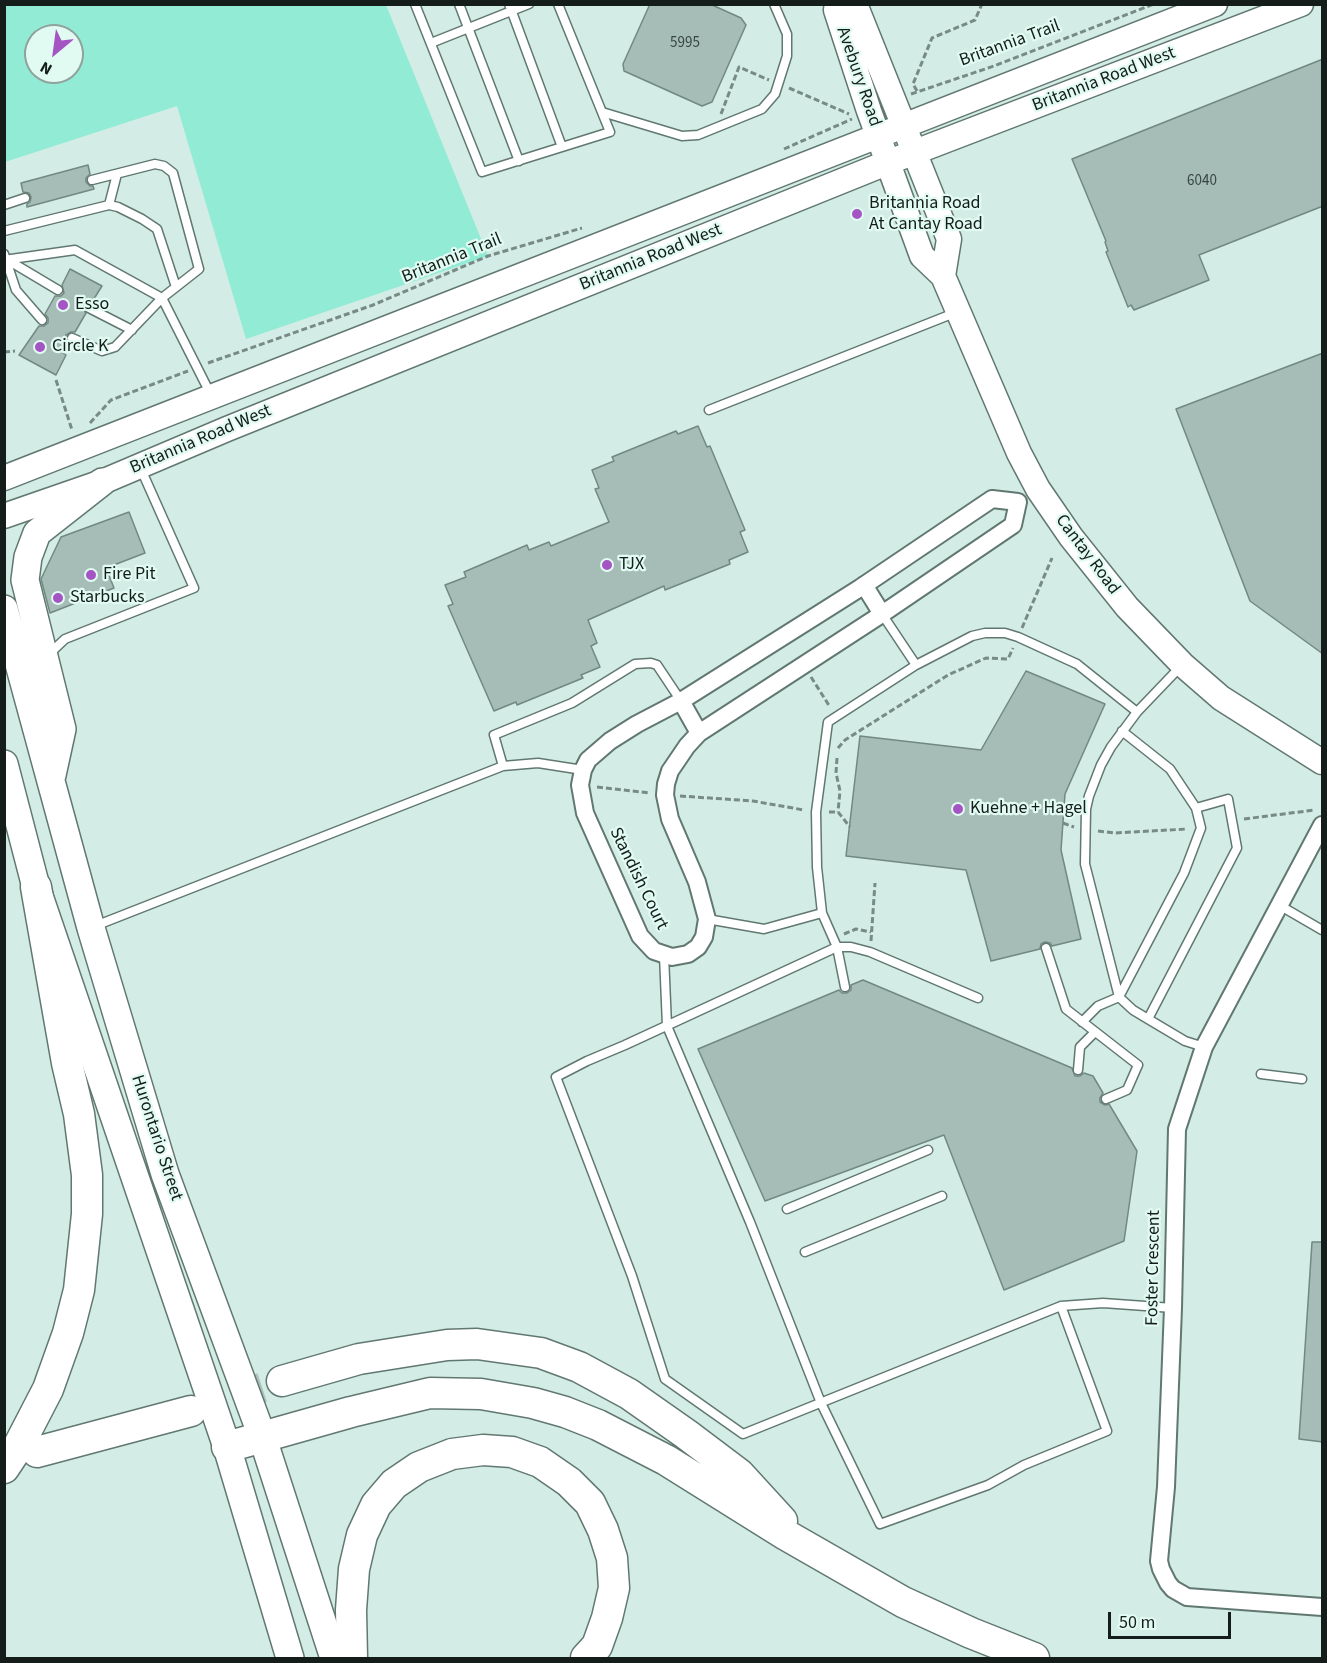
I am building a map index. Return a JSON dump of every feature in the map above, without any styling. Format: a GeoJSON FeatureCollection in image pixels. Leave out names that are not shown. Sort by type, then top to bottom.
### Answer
{"type":"FeatureCollection","features":[{"type":"Feature","properties":{"kind":"highway"},"geometry":{"type":"LineString","coordinates":[[4,1468],[18,1448],[48,1389],[68,1333],[79,1290],[87,1214],[87,1175],[79,1114],[36,887]]}},
{"type":"Feature","properties":{"kind":"highway"},"geometry":{"type":"LineString","coordinates":[[282,1381],[359,1359],[447,1345],[477,1344],[541,1353],[579,1367],[629,1394],[686,1434],[739,1474],[807,1547]]}},
{"type":"Feature","properties":{"kind":"highway"},"geometry":{"type":"LineString","coordinates":[[227,1447],[430,1393],[481,1394],[533,1403],[598,1425],[666,1460],[807,1547],[903,1602],[971,1634],[1034,1659]]}},
{"type":"Feature","properties":{"kind":"highway"},"geometry":{"type":"LineString","coordinates":[[37,1452],[191,1411]]}},
{"type":"Feature","properties":{"kind":"highway"},"geometry":{"type":"LineString","coordinates":[[352,1659],[351,1610],[354,1569],[362,1535],[376,1505],[394,1484],[419,1467],[452,1454],[483,1450],[512,1452],[540,1462],[568,1482],[590,1503],[603,1530],[612,1558],[615,1588],[597,1646],[586,1659]]}},
{"type":"Feature","properties":{"kind":"main road","name":"Avebury Road"},"geometry":{"type":"LineString","coordinates":[[837,4],[836,10],[883,149]]}},
{"type":"Feature","properties":{"kind":"main road","name":"Avebury Road"},"geometry":{"type":"LineString","coordinates":[[855,4],[910,139]]}},
{"type":"Feature","properties":{"kind":"main road","name":"Britannia Road West"},"geometry":{"type":"LineString","coordinates":[[910,139],[1215,4]]}},
{"type":"Feature","properties":{"kind":"main road","name":"Britannia Road West"},"geometry":{"type":"LineString","coordinates":[[4,478],[212,397],[910,139],[1300,4]]}},
{"type":"Feature","properties":{"kind":"main road"},"geometry":{"type":"LineString","coordinates":[[910,139],[949,239],[943,276]]}},
{"type":"Feature","properties":{"kind":"main road","name":"Britannia Road West"},"geometry":{"type":"LineString","coordinates":[[4,516],[102,482],[883,149]]}},
{"type":"Feature","properties":{"kind":"main road","name":"Cantay Road"},"geometry":{"type":"LineString","coordinates":[[883,149],[922,256],[943,276],[1019,453],[1038,489],[1071,537],[1127,607],[1183,664],[1221,698],[1323,762]]}},
{"type":"Feature","properties":{"kind":"main road"},"geometry":{"type":"LineString","coordinates":[[51,779],[62,729],[46,641],[25,580],[28,557],[37,533],[102,482]]}},
{"type":"Feature","properties":{"kind":"main road","name":"Hurontario Street"},"geometry":{"type":"LineString","coordinates":[[4,609],[92,928],[165,1174],[262,1436],[334,1659]]}},
{"type":"Feature","properties":{"kind":"main road","name":"Hurontario Street"},"geometry":{"type":"LineString","coordinates":[[4,764],[36,887],[227,1447],[290,1659]]}},
{"type":"Feature","properties":{"kind":"street"},"geometry":{"type":"LineString","coordinates":[[581,777],[595,752],[610,741],[681,701],[864,585],[992,499],[1018,502],[1038,489]]}},
{"type":"Feature","properties":{"kind":"street"},"geometry":{"type":"LineString","coordinates":[[707,919],[697,882],[670,819],[665,795],[670,771],[699,733],[882,614],[1012,525],[1018,502]]}},
{"type":"Feature","properties":{"kind":"street"},"geometry":{"type":"LineString","coordinates":[[864,585],[882,614]]}},
{"type":"Feature","properties":{"kind":"street"},"geometry":{"type":"LineString","coordinates":[[681,701],[699,733]]}},
{"type":"Feature","properties":{"kind":"street","name":"Standish Court"},"geometry":{"type":"LineString","coordinates":[[581,777],[585,813],[640,936],[654,951],[664,955],[672,957],[688,954],[698,947],[704,937],[707,919]]}},
{"type":"Feature","properties":{"kind":"street","name":"Foster Crescent"},"geometry":{"type":"LineString","coordinates":[[1323,825],[1204,1047],[1177,1129],[1166,1487],[1159,1561],[1168,1583],[1180,1594],[1195,1599],[1323,1607]]}},
{"type":"Feature","properties":{"kind":"lane"},"geometry":{"type":"LineString","coordinates":[[415,4],[482,172],[610,132],[558,4]]}},
{"type":"Feature","properties":{"kind":"lane"},"geometry":{"type":"LineString","coordinates":[[459,4],[519,161]]}},
{"type":"Feature","properties":{"kind":"lane"},"geometry":{"type":"LineString","coordinates":[[431,43],[510,8],[529,4]]}},
{"type":"Feature","properties":{"kind":"lane"},"geometry":{"type":"LineString","coordinates":[[602,112],[682,136],[698,135],[762,109],[775,94],[787,56],[787,34],[774,4]]}},
{"type":"Feature","properties":{"kind":"lane"},"geometry":{"type":"LineString","coordinates":[[510,8],[562,147]]}},
{"type":"Feature","properties":{"kind":"lane"},"geometry":{"type":"LineString","coordinates":[[72,338],[102,351],[114,347],[162,298],[199,269],[173,173],[164,166],[155,164],[92,180]]}},
{"type":"Feature","properties":{"kind":"lane"},"geometry":{"type":"LineString","coordinates":[[108,205],[117,174]]}},
{"type":"Feature","properties":{"kind":"lane"},"geometry":{"type":"LineString","coordinates":[[4,205],[25,198]]}},
{"type":"Feature","properties":{"kind":"lane"},"geometry":{"type":"LineString","coordinates":[[4,231],[108,205],[118,207],[157,229],[176,287]]}},
{"type":"Feature","properties":{"kind":"lane"},"geometry":{"type":"LineString","coordinates":[[5,258],[75,250],[162,298],[212,397]]}},
{"type":"Feature","properties":{"kind":"lane"},"geometry":{"type":"LineString","coordinates":[[5,258],[58,290]]}},
{"type":"Feature","properties":{"kind":"lane"},"geometry":{"type":"LineString","coordinates":[[5,258],[16,290],[42,320]]}},
{"type":"Feature","properties":{"kind":"lane"},"geometry":{"type":"LineString","coordinates":[[89,308],[132,330]]}},
{"type":"Feature","properties":{"kind":"lane"},"geometry":{"type":"LineString","coordinates":[[709,410],[958,311]]}},
{"type":"Feature","properties":{"kind":"lane"},"geometry":{"type":"LineString","coordinates":[[46,641],[65,639],[194,588],[140,466]]}},
{"type":"Feature","properties":{"kind":"lane"},"geometry":{"type":"LineString","coordinates":[[882,614],[916,665]]}},
{"type":"Feature","properties":{"kind":"lane"},"geometry":{"type":"LineString","coordinates":[[845,987],[836,943],[822,913],[817,867],[816,812],[828,722],[916,665],[978,634],[1005,633],[1077,664],[1137,712]]}},
{"type":"Feature","properties":{"kind":"lane"},"geometry":{"type":"LineString","coordinates":[[46,641],[65,639]]}},
{"type":"Feature","properties":{"kind":"lane"},"geometry":{"type":"LineString","coordinates":[[503,766],[494,735],[572,702],[635,664],[642,662],[657,665],[681,701]]}},
{"type":"Feature","properties":{"kind":"lane"},"geometry":{"type":"LineString","coordinates":[[1183,664],[1137,712],[1101,765],[1086,809],[1084,854],[1087,878],[1119,998],[1185,1041],[1204,1047]]}},
{"type":"Feature","properties":{"kind":"lane"},"geometry":{"type":"LineString","coordinates":[[1082,1022],[1098,1006],[1119,998],[1184,873],[1201,828],[1196,808],[1170,769],[1122,731]]}},
{"type":"Feature","properties":{"kind":"lane"},"geometry":{"type":"LineString","coordinates":[[92,928],[503,766],[538,763],[581,777]]}},
{"type":"Feature","properties":{"kind":"lane"},"geometry":{"type":"LineString","coordinates":[[1148,1019],[1237,848],[1228,799],[1196,808]]}},
{"type":"Feature","properties":{"kind":"lane"},"geometry":{"type":"LineString","coordinates":[[1279,904],[1323,930]]}},
{"type":"Feature","properties":{"kind":"lane"},"geometry":{"type":"LineString","coordinates":[[707,919],[764,928],[822,913]]}},
{"type":"Feature","properties":{"kind":"lane"},"geometry":{"type":"LineString","coordinates":[[978,999],[870,952],[836,943],[667,1026],[556,1077],[632,1276],[665,1379],[743,1434],[1061,1306],[1103,1303],[1173,1308]]}},
{"type":"Feature","properties":{"kind":"lane"},"geometry":{"type":"LineString","coordinates":[[1046,948],[1066,1009],[1138,1065],[1127,1090],[1106,1099]]}},
{"type":"Feature","properties":{"kind":"lane"},"geometry":{"type":"LineString","coordinates":[[664,955],[667,1026],[750,1222],[821,1403],[880,1524],[988,1485],[1024,1465],[1107,1431],[1061,1306]]}},
{"type":"Feature","properties":{"kind":"lane"},"geometry":{"type":"LineString","coordinates":[[1078,1070],[1080,1047],[1095,1032]]}},
{"type":"Feature","properties":{"kind":"lane"},"geometry":{"type":"LineString","coordinates":[[1261,1074],[1302,1079]]}},
{"type":"Feature","properties":{"kind":"lane"},"geometry":{"type":"LineString","coordinates":[[787,1209],[928,1150]]}},
{"type":"Feature","properties":{"kind":"lane"},"geometry":{"type":"LineString","coordinates":[[805,1252],[942,1196]]}},
{"type":"Feature","properties":{"kind":"path"},"geometry":{"type":"LineString","coordinates":[[917,91],[913,84],[932,38],[975,20],[982,4]]}},
{"type":"Feature","properties":{"kind":"path","name":"Britannia Trail"},"geometry":{"type":"LineString","coordinates":[[910,94],[994,66],[1154,4]]}},
{"type":"Feature","properties":{"kind":"path"},"geometry":{"type":"LineString","coordinates":[[725,124],[721,113],[739,67],[856,117],[777,152]]}},
{"type":"Feature","properties":{"kind":"path","name":"Britannia Trail"},"geometry":{"type":"LineString","coordinates":[[78,449],[90,421],[111,400],[373,305],[488,256],[585,228]]}},
{"type":"Feature","properties":{"kind":"path"},"geometry":{"type":"LineString","coordinates":[[4,352],[15,351]]}},
{"type":"Feature","properties":{"kind":"path"},"geometry":{"type":"LineString","coordinates":[[56,380],[78,449]]}},
{"type":"Feature","properties":{"kind":"path"},"geometry":{"type":"LineString","coordinates":[[850,827],[838,812],[840,791],[836,772],[841,743],[948,675],[980,659],[993,657],[1008,659],[1052,558]]}},
{"type":"Feature","properties":{"kind":"path"},"geometry":{"type":"LineString","coordinates":[[581,777],[665,795],[753,801],[816,812],[838,812]]}},
{"type":"Feature","properties":{"kind":"path"},"geometry":{"type":"LineString","coordinates":[[870,952],[875,883]]}},
{"type":"Feature","properties":{"kind":"path"},"geometry":{"type":"LineString","coordinates":[[836,943],[856,929],[871,932]]}},
{"type":"Feature","properties":{"kind":"green space"},"geometry":{"type":"Polygon","coordinates":[[[4,5],[386,5],[488,256],[246,339],[177,106],[5,162],[4,5]]]}},
{"type":"Feature","properties":{"kind":"building"},"geometry":{"type":"Polygon","coordinates":[[[650,4],[710,4],[741,18],[746,25],[712,102],[702,106],[624,71],[623,64],[650,4]]]}},
{"type":"Feature","properties":{"kind":"building"},"geometry":{"type":"Polygon","coordinates":[[[1323,59],[1323,206],[1199,255],[1209,280],[1134,310],[1131,305],[1128,307],[1106,252],[1108,251],[1106,241],[1072,159],[1323,59]]]}},
{"type":"Feature","properties":{"kind":"building"},"geometry":{"type":"Polygon","coordinates":[[[88,165],[90,174],[86,182],[94,189],[27,207],[31,197],[29,193],[23,192],[21,183],[88,165]]]}},
{"type":"Feature","properties":{"kind":"building"},"geometry":{"type":"Polygon","coordinates":[[[70,269],[102,286],[92,302],[84,305],[83,309],[86,313],[75,332],[66,335],[69,343],[63,353],[66,355],[56,375],[19,355],[39,326],[48,323],[45,314],[55,296],[61,296],[64,293],[62,285],[70,269]]]}},
{"type":"Feature","properties":{"kind":"building"},"geometry":{"type":"Polygon","coordinates":[[[1323,353],[1323,654],[1250,601],[1176,409],[1323,353]]]}},
{"type":"Feature","properties":{"kind":"building"},"geometry":{"type":"Polygon","coordinates":[[[698,426],[707,447],[710,446],[745,530],[740,532],[748,552],[729,560],[730,564],[665,590],[664,586],[588,620],[597,643],[591,646],[600,667],[581,675],[583,678],[517,705],[516,702],[494,711],[448,606],[453,604],[445,585],[466,577],[464,572],[527,545],[529,550],[549,542],[551,546],[609,522],[595,489],[599,488],[592,470],[614,461],[612,457],[676,431],[678,434],[698,426]]]}},
{"type":"Feature","properties":{"kind":"building"},"geometry":{"type":"Polygon","coordinates":[[[129,512],[145,553],[106,568],[114,588],[50,613],[41,579],[61,537],[129,512]]]}},
{"type":"Feature","properties":{"kind":"building","name":"Kuehne + Hagel"},"geometry":{"type":"Polygon","coordinates":[[[1026,671],[1105,704],[1065,794],[1061,850],[1081,939],[1052,946],[1045,942],[1041,944],[1040,949],[991,961],[966,870],[846,856],[860,736],[981,750],[1026,671]]]}},
{"type":"Feature","properties":{"kind":"building"},"geometry":{"type":"Polygon","coordinates":[[[863,980],[1072,1068],[1075,1076],[1084,1073],[1093,1076],[1103,1093],[1100,1102],[1105,1105],[1109,1104],[1137,1151],[1124,1241],[1004,1290],[944,1135],[765,1201],[698,1049],[839,990],[847,993],[851,990],[851,985],[863,980]]]}},
{"type":"Feature","properties":{"kind":"building"},"geometry":{"type":"Polygon","coordinates":[[[1312,1242],[1323,1242],[1323,1442],[1299,1439],[1312,1242]]]}},
{"type":"Feature","properties":{"kind":"tunnel"},"geometry":{"type":"LineString","coordinates":[[191,1411],[282,1381]]}},
{"type":"Feature","properties":{"kind":"place","name":"Britannia Road At Cantay Road"},"geometry":{"type":"Point","coordinates":[857,214]}},
{"type":"Feature","properties":{"kind":"place","name":"Esso"},"geometry":{"type":"Point","coordinates":[63,305]}},
{"type":"Feature","properties":{"kind":"place","name":"Circle K"},"geometry":{"type":"Point","coordinates":[40,347]}},
{"type":"Feature","properties":{"kind":"place","name":"TJX"},"geometry":{"type":"Point","coordinates":[607,565]}},
{"type":"Feature","properties":{"kind":"place","name":"Fire Pit"},"geometry":{"type":"Point","coordinates":[91,575]}},
{"type":"Feature","properties":{"kind":"place","name":"Starbucks"},"geometry":{"type":"Point","coordinates":[58,598]}},
{"type":"Feature","properties":{"kind":"place","name":"Kuehne + Hagel"},"geometry":{"type":"Point","coordinates":[958,809]}}]}
